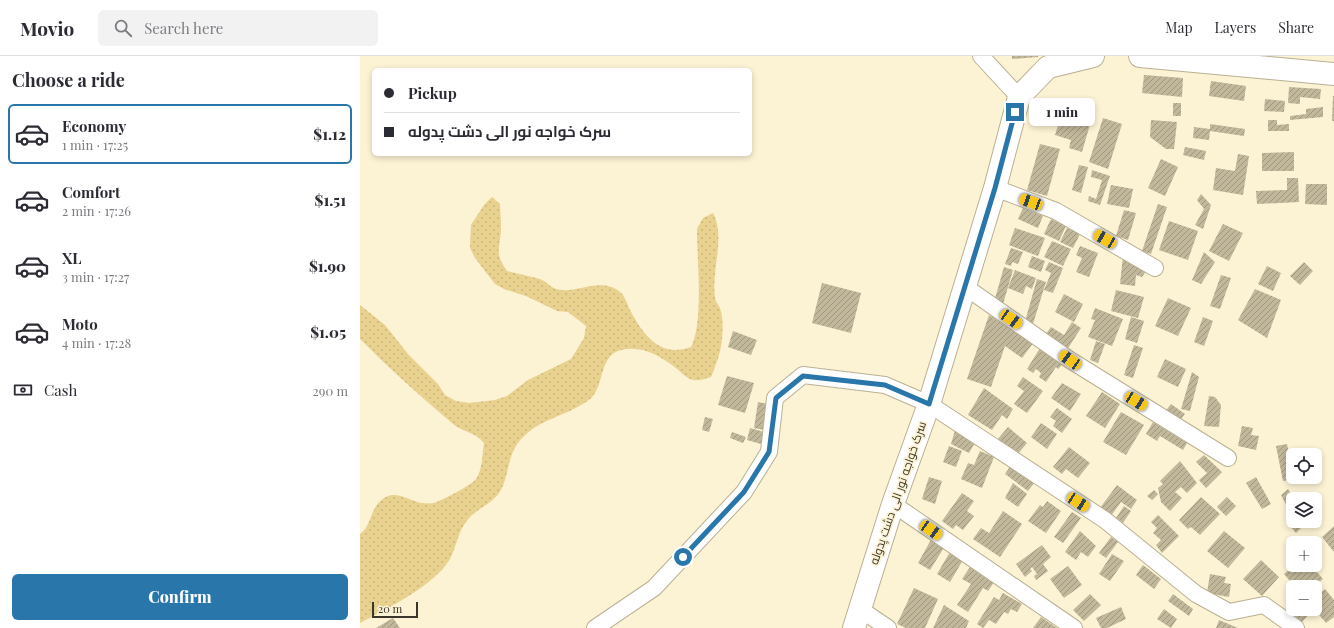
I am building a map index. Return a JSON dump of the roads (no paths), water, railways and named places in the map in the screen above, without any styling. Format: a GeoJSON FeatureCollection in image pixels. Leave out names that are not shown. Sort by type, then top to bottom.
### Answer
{"type":"FeatureCollection","features":[{"type":"Feature","properties":{"kind":"main road","name":"سرک خواجه نور الی دشت پدوله"},"geometry":{"type":"LineString","coordinates":[[857,619],[893,504],[929,404],[995,188],[1020,97],[1048,67],[1093,56]]}},
{"type":"Feature","properties":{"kind":"main road"},"geometry":{"type":"LineString","coordinates":[[1140,56],[1334,74]]}},
{"type":"Feature","properties":{"kind":"street"},"geometry":{"type":"LineString","coordinates":[[981,56],[1020,97]]}},
{"type":"Feature","properties":{"kind":"street"},"geometry":{"type":"LineString","coordinates":[[995,188],[1056,211],[1155,268]]}},
{"type":"Feature","properties":{"kind":"street"},"geometry":{"type":"LineString","coordinates":[[964,286],[1070,360],[1228,458]]}},
{"type":"Feature","properties":{"kind":"street"},"geometry":{"type":"LineString","coordinates":[[595,628],[654,588],[744,492],[769,452],[776,398],[803,376],[885,385],[929,404],[1105,520],[1196,594],[1229,612],[1264,605],[1296,628]]}},
{"type":"Feature","properties":{"kind":"street"},"geometry":{"type":"LineString","coordinates":[[893,504],[1074,628]]}},
{"type":"Feature","properties":{"kind":"street"},"geometry":{"type":"LineString","coordinates":[[857,619],[888,628]]}}]}
